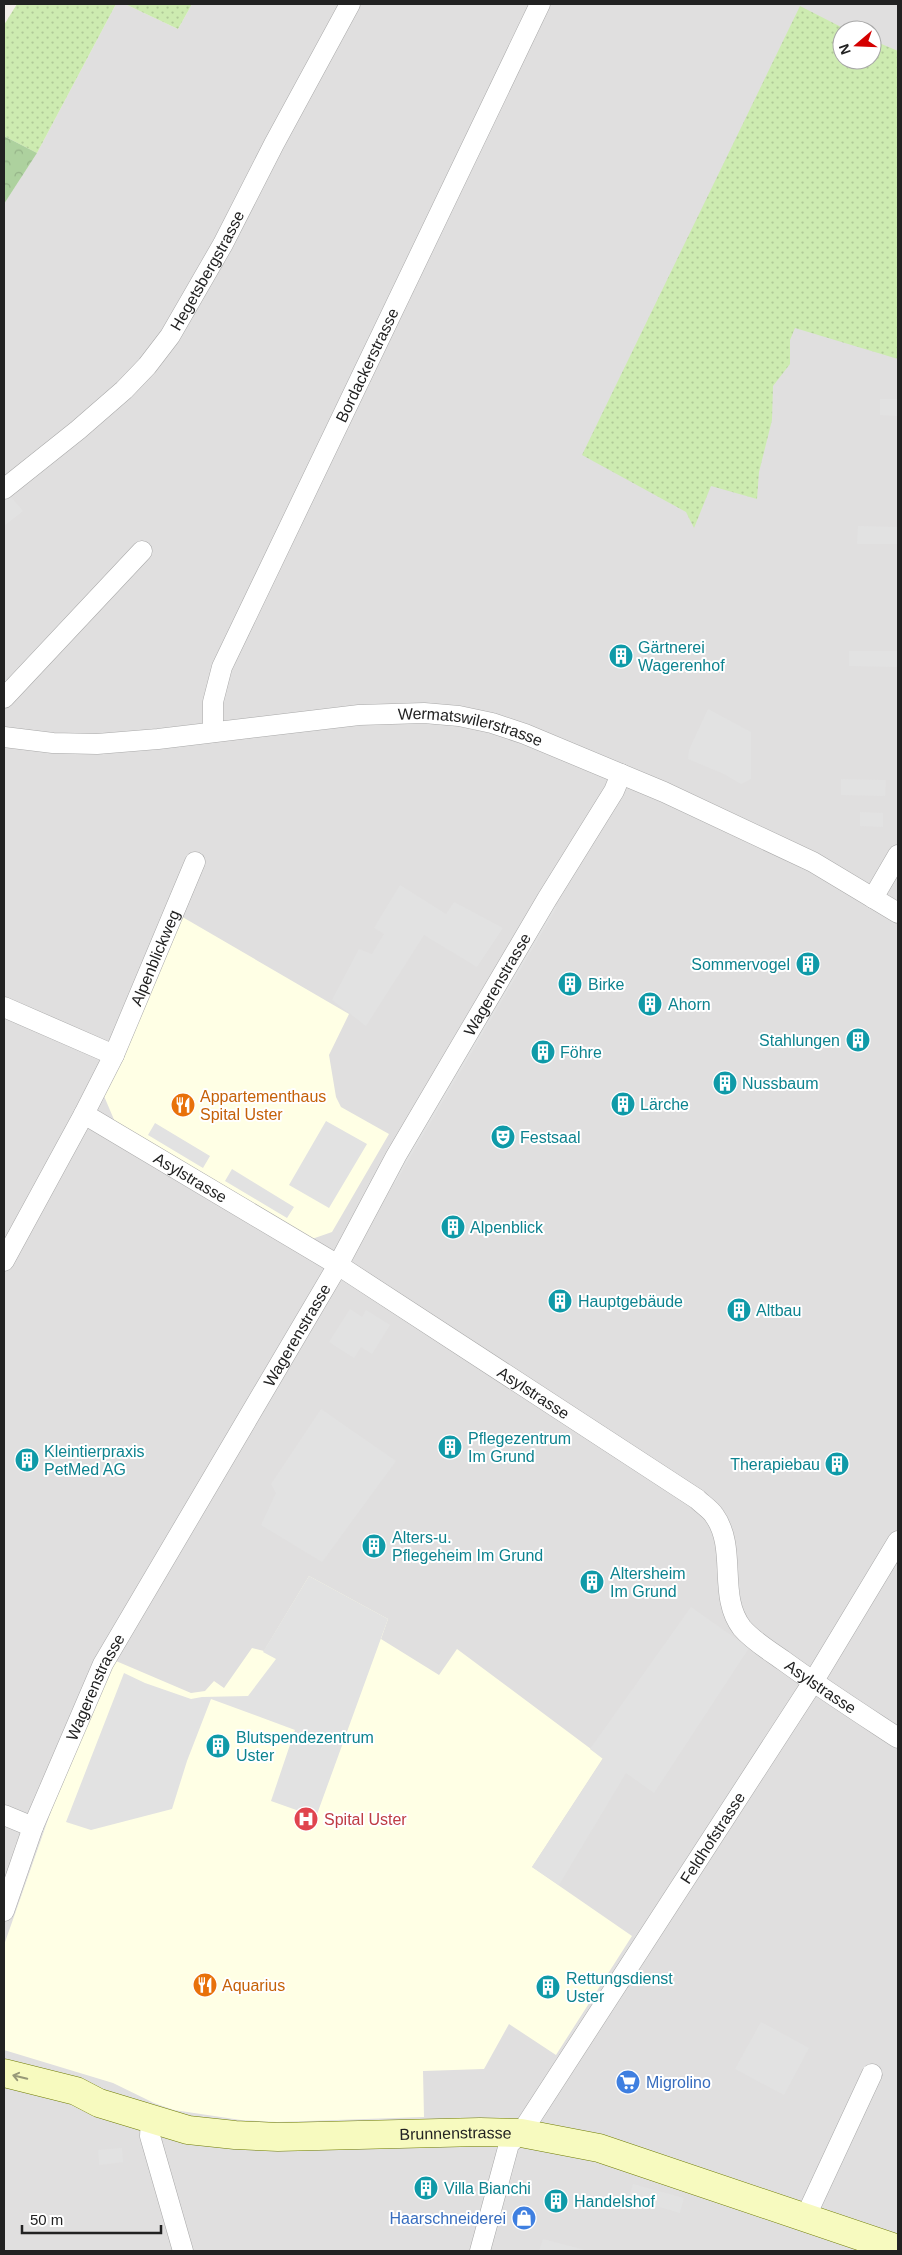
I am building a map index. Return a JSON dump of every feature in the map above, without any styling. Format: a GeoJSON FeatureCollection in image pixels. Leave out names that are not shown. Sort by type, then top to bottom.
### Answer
{"type":"FeatureCollection","features":[{"type":"Feature","properties":{"kind":"main road","name":"Brunnenstrasse"},"geometry":{"type":"LineString","coordinates":[[4,2073],[76,2091],[98,2103],[188,2130],[278,2137],[480,2132],[521,2133],[599,2148],[805,2218],[853,2243],[898,2249]]}},
{"type":"Feature","properties":{"kind":"main road","name":"Brunnenstrasse"},"geometry":{"type":"LineString","coordinates":[[4,2091],[79,2106],[98,2103]]}},
{"type":"Feature","properties":{"kind":"street","name":"Hegetsbergstrasse"},"geometry":{"type":"LineString","coordinates":[[4,489],[124,390],[147,366],[170,336],[224,244],[274,144],[350,4]]}},
{"type":"Feature","properties":{"kind":"street","name":"Bordackerstrasse"},"geometry":{"type":"LineString","coordinates":[[214,732],[213,702],[222,667],[540,4]]}},
{"type":"Feature","properties":{"kind":"street"},"geometry":{"type":"LineString","coordinates":[[4,698],[142,550]]}},
{"type":"Feature","properties":{"kind":"street","name":"Wermatswilerstrasse"},"geometry":{"type":"LineString","coordinates":[[4,737],[53,743],[97,744],[359,715],[424,713],[459,716],[492,723],[525,734],[664,792],[813,862],[898,914]]}},
{"type":"Feature","properties":{"kind":"street","name":"Wagerenstrasse"},"geometry":{"type":"LineString","coordinates":[[4,1911],[33,1827],[103,1664],[338,1265],[396,1156],[547,899],[588,836],[614,791],[621,774]]}},
{"type":"Feature","properties":{"kind":"street"},"geometry":{"type":"LineString","coordinates":[[873,898],[898,855]]}},
{"type":"Feature","properties":{"kind":"street","name":"Alpenblickweg"},"geometry":{"type":"LineString","coordinates":[[4,1261],[114,1055],[195,862]]}},
{"type":"Feature","properties":{"kind":"street"},"geometry":{"type":"LineString","coordinates":[[4,1007],[114,1055]]}},
{"type":"Feature","properties":{"kind":"street","name":"Asylstrasse"},"geometry":{"type":"LineString","coordinates":[[84,1114],[338,1265],[697,1499],[713,1513],[721,1526],[726,1542],[732,1607],[742,1627],[757,1642],[813,1682],[898,1738]]}},
{"type":"Feature","properties":{"kind":"street","name":"Feldhofstrasse"},"geometry":{"type":"LineString","coordinates":[[480,2251],[509,2144],[521,2133],[813,1682],[898,1541]]}},
{"type":"Feature","properties":{"kind":"street"},"geometry":{"type":"LineString","coordinates":[[4,1815],[33,1827]]}},
{"type":"Feature","properties":{"kind":"street"},"geometry":{"type":"LineString","coordinates":[[805,2218],[872,2074]]}},
{"type":"Feature","properties":{"kind":"street"},"geometry":{"type":"LineString","coordinates":[[151,2119],[150,2136],[183,2251]]}},
{"type":"Feature","properties":{"kind":"shaded area"},"geometry":{"type":"Polygon","coordinates":[[[116,4],[125,4],[178,29],[192,4],[898,4],[898,2251],[4,2251],[4,204],[37,153],[116,4]]]}},
{"type":"Feature","properties":{"kind":"shaded area"},"geometry":{"type":"Polygon","coordinates":[[[880,399],[898,399],[898,416],[880,415],[880,399]]]}},
{"type":"Feature","properties":{"kind":"shaded area"},"geometry":{"type":"Polygon","coordinates":[[[4,489],[23,511],[4,526],[4,489]]]}},
{"type":"Feature","properties":{"kind":"shaded area"},"geometry":{"type":"Polygon","coordinates":[[[858,526],[898,527],[898,544],[857,544],[858,526]]]}},
{"type":"Feature","properties":{"kind":"shaded area"},"geometry":{"type":"Polygon","coordinates":[[[849,651],[898,651],[898,667],[849,666],[849,651]]]}},
{"type":"Feature","properties":{"kind":"shaded area"},"geometry":{"type":"Polygon","coordinates":[[[708,709],[751,732],[751,779],[741,784],[724,774],[688,759],[689,750],[708,709]]]}},
{"type":"Feature","properties":{"kind":"shaded area"},"geometry":{"type":"Polygon","coordinates":[[[841,779],[886,780],[885,796],[841,795],[841,779]]]}},
{"type":"Feature","properties":{"kind":"shaded area"},"geometry":{"type":"Polygon","coordinates":[[[860,812],[883,813],[883,827],[860,826],[860,812]]]}},
{"type":"Feature","properties":{"kind":"shaded area"},"geometry":{"type":"Polygon","coordinates":[[[400,885],[446,914],[454,902],[503,928],[477,967],[424,935],[366,1026],[332,1000],[359,949],[372,954],[384,934],[374,928],[400,885]]]}},
{"type":"Feature","properties":{"kind":"shaded area"},"geometry":{"type":"Polygon","coordinates":[[[552,904],[557,907],[395,1183],[390,1181],[552,904]]]}},
{"type":"Feature","properties":{"kind":"shaded area"},"geometry":{"type":"Polygon","coordinates":[[[179,915],[349,1014],[329,1055],[336,1097],[341,1107],[389,1134],[332,1232],[312,1239],[115,1122],[104,1096],[179,915]]]}},
{"type":"Feature","properties":{"kind":"shaded area"},"geometry":{"type":"Polygon","coordinates":[[[326,1121],[367,1144],[329,1208],[289,1185],[326,1121]]]}},
{"type":"Feature","properties":{"kind":"shaded area"},"geometry":{"type":"Polygon","coordinates":[[[155,1123],[210,1156],[203,1168],[148,1135],[155,1123]]]}},
{"type":"Feature","properties":{"kind":"shaded area"},"geometry":{"type":"Polygon","coordinates":[[[232,1169],[294,1207],[287,1218],[225,1181],[232,1169]]]}},
{"type":"Feature","properties":{"kind":"shaded area"},"geometry":{"type":"Polygon","coordinates":[[[350,1309],[362,1317],[366,1310],[390,1325],[372,1354],[361,1347],[354,1358],[329,1342],[350,1309]]]}},
{"type":"Feature","properties":{"kind":"shaded area"},"geometry":{"type":"Polygon","coordinates":[[[321,1409],[396,1461],[322,1562],[261,1525],[276,1493],[271,1484],[321,1409]]]}},
{"type":"Feature","properties":{"kind":"shaded area","name":"Spital Uster"},"geometry":{"type":"Polygon","coordinates":[[[309,1576],[388,1619],[381,1639],[439,1675],[457,1649],[603,1758],[532,1867],[632,1936],[556,2055],[509,2024],[484,2069],[423,2071],[424,2117],[277,2122],[241,2120],[174,2110],[154,2103],[113,2083],[4,2050],[4,1945],[63,1777],[100,1688],[116,1661],[191,1693],[205,1691],[214,1681],[224,1688],[252,1648],[264,1651],[309,1576]]]}},
{"type":"Feature","properties":{"kind":"shaded area"},"geometry":{"type":"Polygon","coordinates":[[[309,1576],[388,1619],[316,1817],[271,1801],[295,1730],[211,1699],[187,1761],[172,1809],[91,1830],[66,1822],[124,1673],[145,1683],[191,1699],[248,1696],[276,1659],[263,1652],[309,1576]]]}},
{"type":"Feature","properties":{"kind":"shaded area"},"geometry":{"type":"Polygon","coordinates":[[[691,1607],[749,1648],[654,1793],[626,1773],[559,1885],[532,1867],[603,1759],[590,1749],[691,1607]]]}},
{"type":"Feature","properties":{"kind":"shaded area"},"geometry":{"type":"Polygon","coordinates":[[[761,2022],[809,2048],[784,2095],[735,2069],[761,2022]]]}},
{"type":"Feature","properties":{"kind":"shaded area"},"geometry":{"type":"Polygon","coordinates":[[[122,2148],[123,2162],[99,2165],[98,2150],[122,2148]]]}},
{"type":"Feature","properties":{"kind":"shaded area"},"geometry":{"type":"Polygon","coordinates":[[[633,2184],[684,2198],[680,2213],[629,2198],[633,2184]]]}},
{"type":"Feature","properties":{"kind":"shaded area"},"geometry":{"type":"Polygon","coordinates":[[[543,2239],[589,2251],[539,2251],[543,2239]]]}},
{"type":"Feature","properties":{"kind":"green space"},"geometry":{"type":"Polygon","coordinates":[[[17,4],[116,4],[37,153],[4,136],[4,25],[17,4]]]}},
{"type":"Feature","properties":{"kind":"green space"},"geometry":{"type":"Polygon","coordinates":[[[125,4],[192,4],[178,29],[125,4]]]}},
{"type":"Feature","properties":{"kind":"green space"},"geometry":{"type":"Polygon","coordinates":[[[800,6],[832,22],[832,70],[882,70],[882,44],[898,51],[898,359],[795,328],[790,340],[790,364],[773,386],[772,420],[759,472],[757,499],[711,486],[694,528],[686,512],[582,455],[800,6]]]}},
{"type":"Feature","properties":{"kind":"green space"},"geometry":{"type":"Polygon","coordinates":[[[4,136],[37,153],[4,204],[4,136]]]}},
{"type":"Feature","properties":{"kind":"place","name":"Gärtnerei Wagerenhof"},"geometry":{"type":"Point","coordinates":[621,656]}},
{"type":"Feature","properties":{"kind":"place","name":"Sommervogel"},"geometry":{"type":"Point","coordinates":[808,964]}},
{"type":"Feature","properties":{"kind":"place","name":"Birke"},"geometry":{"type":"Point","coordinates":[570,984]}},
{"type":"Feature","properties":{"kind":"place","name":"Ahorn"},"geometry":{"type":"Point","coordinates":[650,1004]}},
{"type":"Feature","properties":{"kind":"place","name":"Stahlungen"},"geometry":{"type":"Point","coordinates":[858,1040]}},
{"type":"Feature","properties":{"kind":"place","name":"Föhre"},"geometry":{"type":"Point","coordinates":[543,1052]}},
{"type":"Feature","properties":{"kind":"place","name":"Nussbaum"},"geometry":{"type":"Point","coordinates":[725,1083]}},
{"type":"Feature","properties":{"kind":"place","name":"Lärche"},"geometry":{"type":"Point","coordinates":[623,1104]}},
{"type":"Feature","properties":{"kind":"place","name":"Appartementhaus Spital Uster"},"geometry":{"type":"Point","coordinates":[183,1105]}},
{"type":"Feature","properties":{"kind":"place","name":"Festsaal"},"geometry":{"type":"Point","coordinates":[503,1137]}},
{"type":"Feature","properties":{"kind":"place","name":"Alpenblick"},"geometry":{"type":"Point","coordinates":[453,1227]}},
{"type":"Feature","properties":{"kind":"place","name":"Hauptgebäude"},"geometry":{"type":"Point","coordinates":[560,1301]}},
{"type":"Feature","properties":{"kind":"place","name":"Altbau"},"geometry":{"type":"Point","coordinates":[739,1310]}},
{"type":"Feature","properties":{"kind":"place","name":"Pflegezentrum Im Grund"},"geometry":{"type":"Point","coordinates":[450,1447]}},
{"type":"Feature","properties":{"kind":"place","name":"Kleintierpraxis PetMed AG"},"geometry":{"type":"Point","coordinates":[27,1460]}},
{"type":"Feature","properties":{"kind":"place","name":"Therapiebau"},"geometry":{"type":"Point","coordinates":[837,1464]}},
{"type":"Feature","properties":{"kind":"place","name":"Alters-u. Pflegeheim Im Grund"},"geometry":{"type":"Point","coordinates":[374,1546]}},
{"type":"Feature","properties":{"kind":"place","name":"Altersheim Im Grund"},"geometry":{"type":"Point","coordinates":[592,1582]}},
{"type":"Feature","properties":{"kind":"place","name":"Blutspendezentrum Uster"},"geometry":{"type":"Point","coordinates":[218,1746]}},
{"type":"Feature","properties":{"kind":"place","name":"Spital Uster"},"geometry":{"type":"Point","coordinates":[306,1819]}},
{"type":"Feature","properties":{"kind":"place","name":"Aquarius"},"geometry":{"type":"Point","coordinates":[205,1985]}},
{"type":"Feature","properties":{"kind":"place","name":"Rettungsdienst Uster"},"geometry":{"type":"Point","coordinates":[548,1987]}},
{"type":"Feature","properties":{"kind":"place","name":"Migrolino"},"geometry":{"type":"Point","coordinates":[628,2082]}},
{"type":"Feature","properties":{"kind":"place","name":"Villa Bianchi"},"geometry":{"type":"Point","coordinates":[426,2188]}},
{"type":"Feature","properties":{"kind":"place","name":"Handelshof"},"geometry":{"type":"Point","coordinates":[556,2201]}},
{"type":"Feature","properties":{"kind":"place","name":"Haarschneiderei"},"geometry":{"type":"Point","coordinates":[524,2218]}}]}
